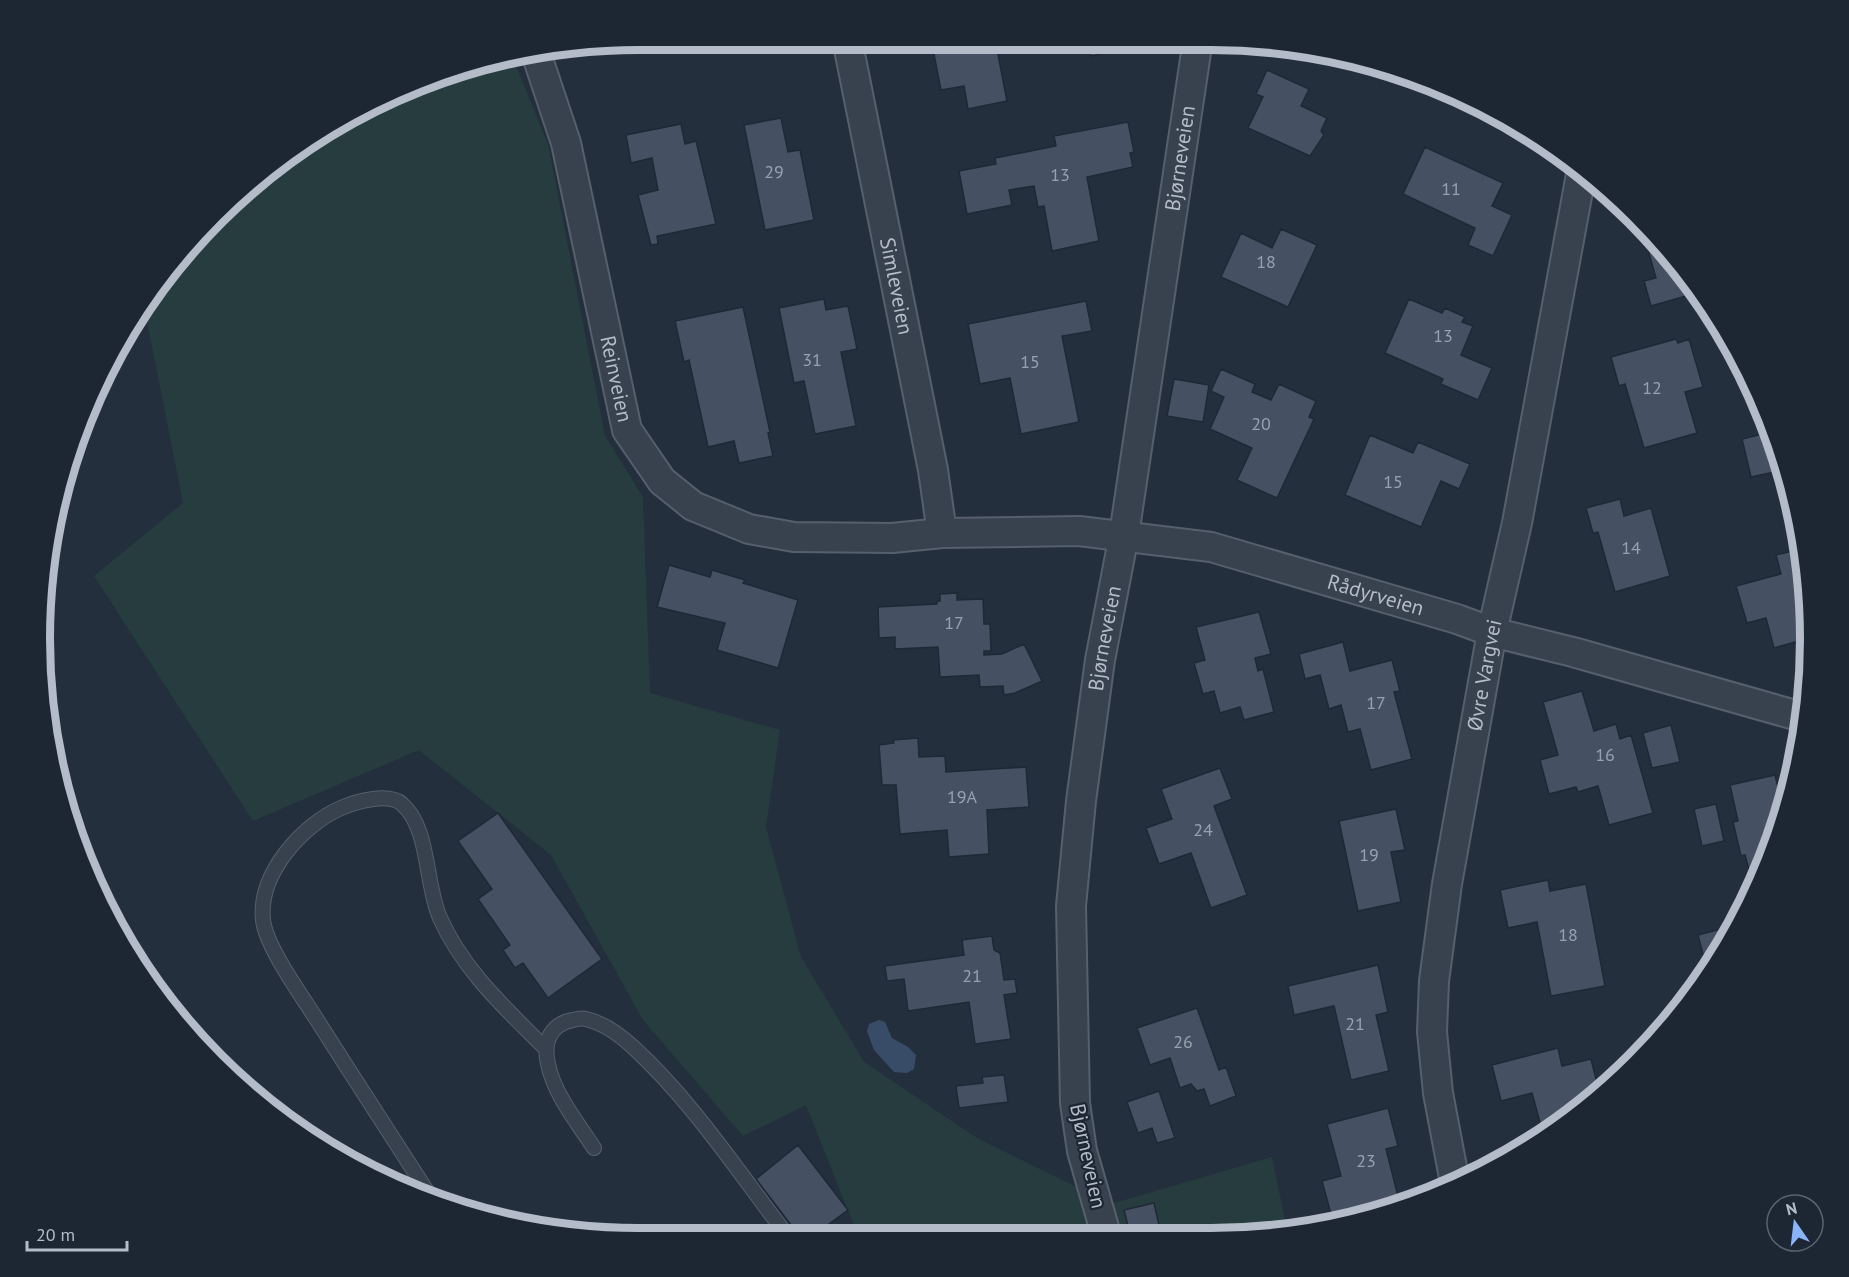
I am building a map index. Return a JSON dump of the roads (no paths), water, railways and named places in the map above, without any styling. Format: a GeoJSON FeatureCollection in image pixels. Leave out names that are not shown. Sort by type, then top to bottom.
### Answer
{"type":"FeatureCollection","features":[{"type":"Feature","properties":{"kind":"street","name":"Simleveien"},"geometry":{"type":"LineString","coordinates":[[849,50],[933,470],[942,533]]}},
{"type":"Feature","properties":{"kind":"street","name":"Bjørneveien"},"geometry":{"type":"LineString","coordinates":[[1104,1228],[1082,1151],[1075,1103],[1071,906],[1081,801],[1100,660],[1124,535],[1196,50]]}},
{"type":"Feature","properties":{"kind":"street","name":"Reinveien"},"geometry":{"type":"LineString","coordinates":[[538,59],[566,143],[627,430],[662,481],[693,506],[749,529],[794,537],[892,538],[942,533]]}},
{"type":"Feature","properties":{"kind":"street","name":"Øvre Vargvei"},"geometry":{"type":"LineString","coordinates":[[1453,1175],[1438,1093],[1432,1032],[1434,981],[1447,884],[1492,632],[1517,523],[1580,180]]}},
{"type":"Feature","properties":{"kind":"street","name":"Rådyrveien"},"geometry":{"type":"LineString","coordinates":[[942,533],[1079,531],[1211,547],[1457,619],[1492,632],[1573,652],[1794,715]]}},
{"type":"Feature","properties":{"kind":"lane"},"geometry":{"type":"LineString","coordinates":[[424,1187],[281,964],[263,921],[266,886],[294,841],[323,816],[356,802],[383,800],[400,802],[415,817],[440,918],[481,985],[545,1048]]}},
{"type":"Feature","properties":{"kind":"lane"},"geometry":{"type":"LineString","coordinates":[[594,1148],[560,1095],[548,1066],[545,1048],[555,1027],[562,1022],[584,1018],[606,1027],[632,1046],[677,1092],[781,1228]]}},
{"type":"Feature","properties":{"kind":"water"},"geometry":{"type":"Polygon","coordinates":[[[879,1020],[885,1022],[892,1038],[908,1047],[916,1055],[914,1069],[907,1073],[894,1072],[874,1050],[867,1031],[869,1024],[879,1020]]]}}]}
